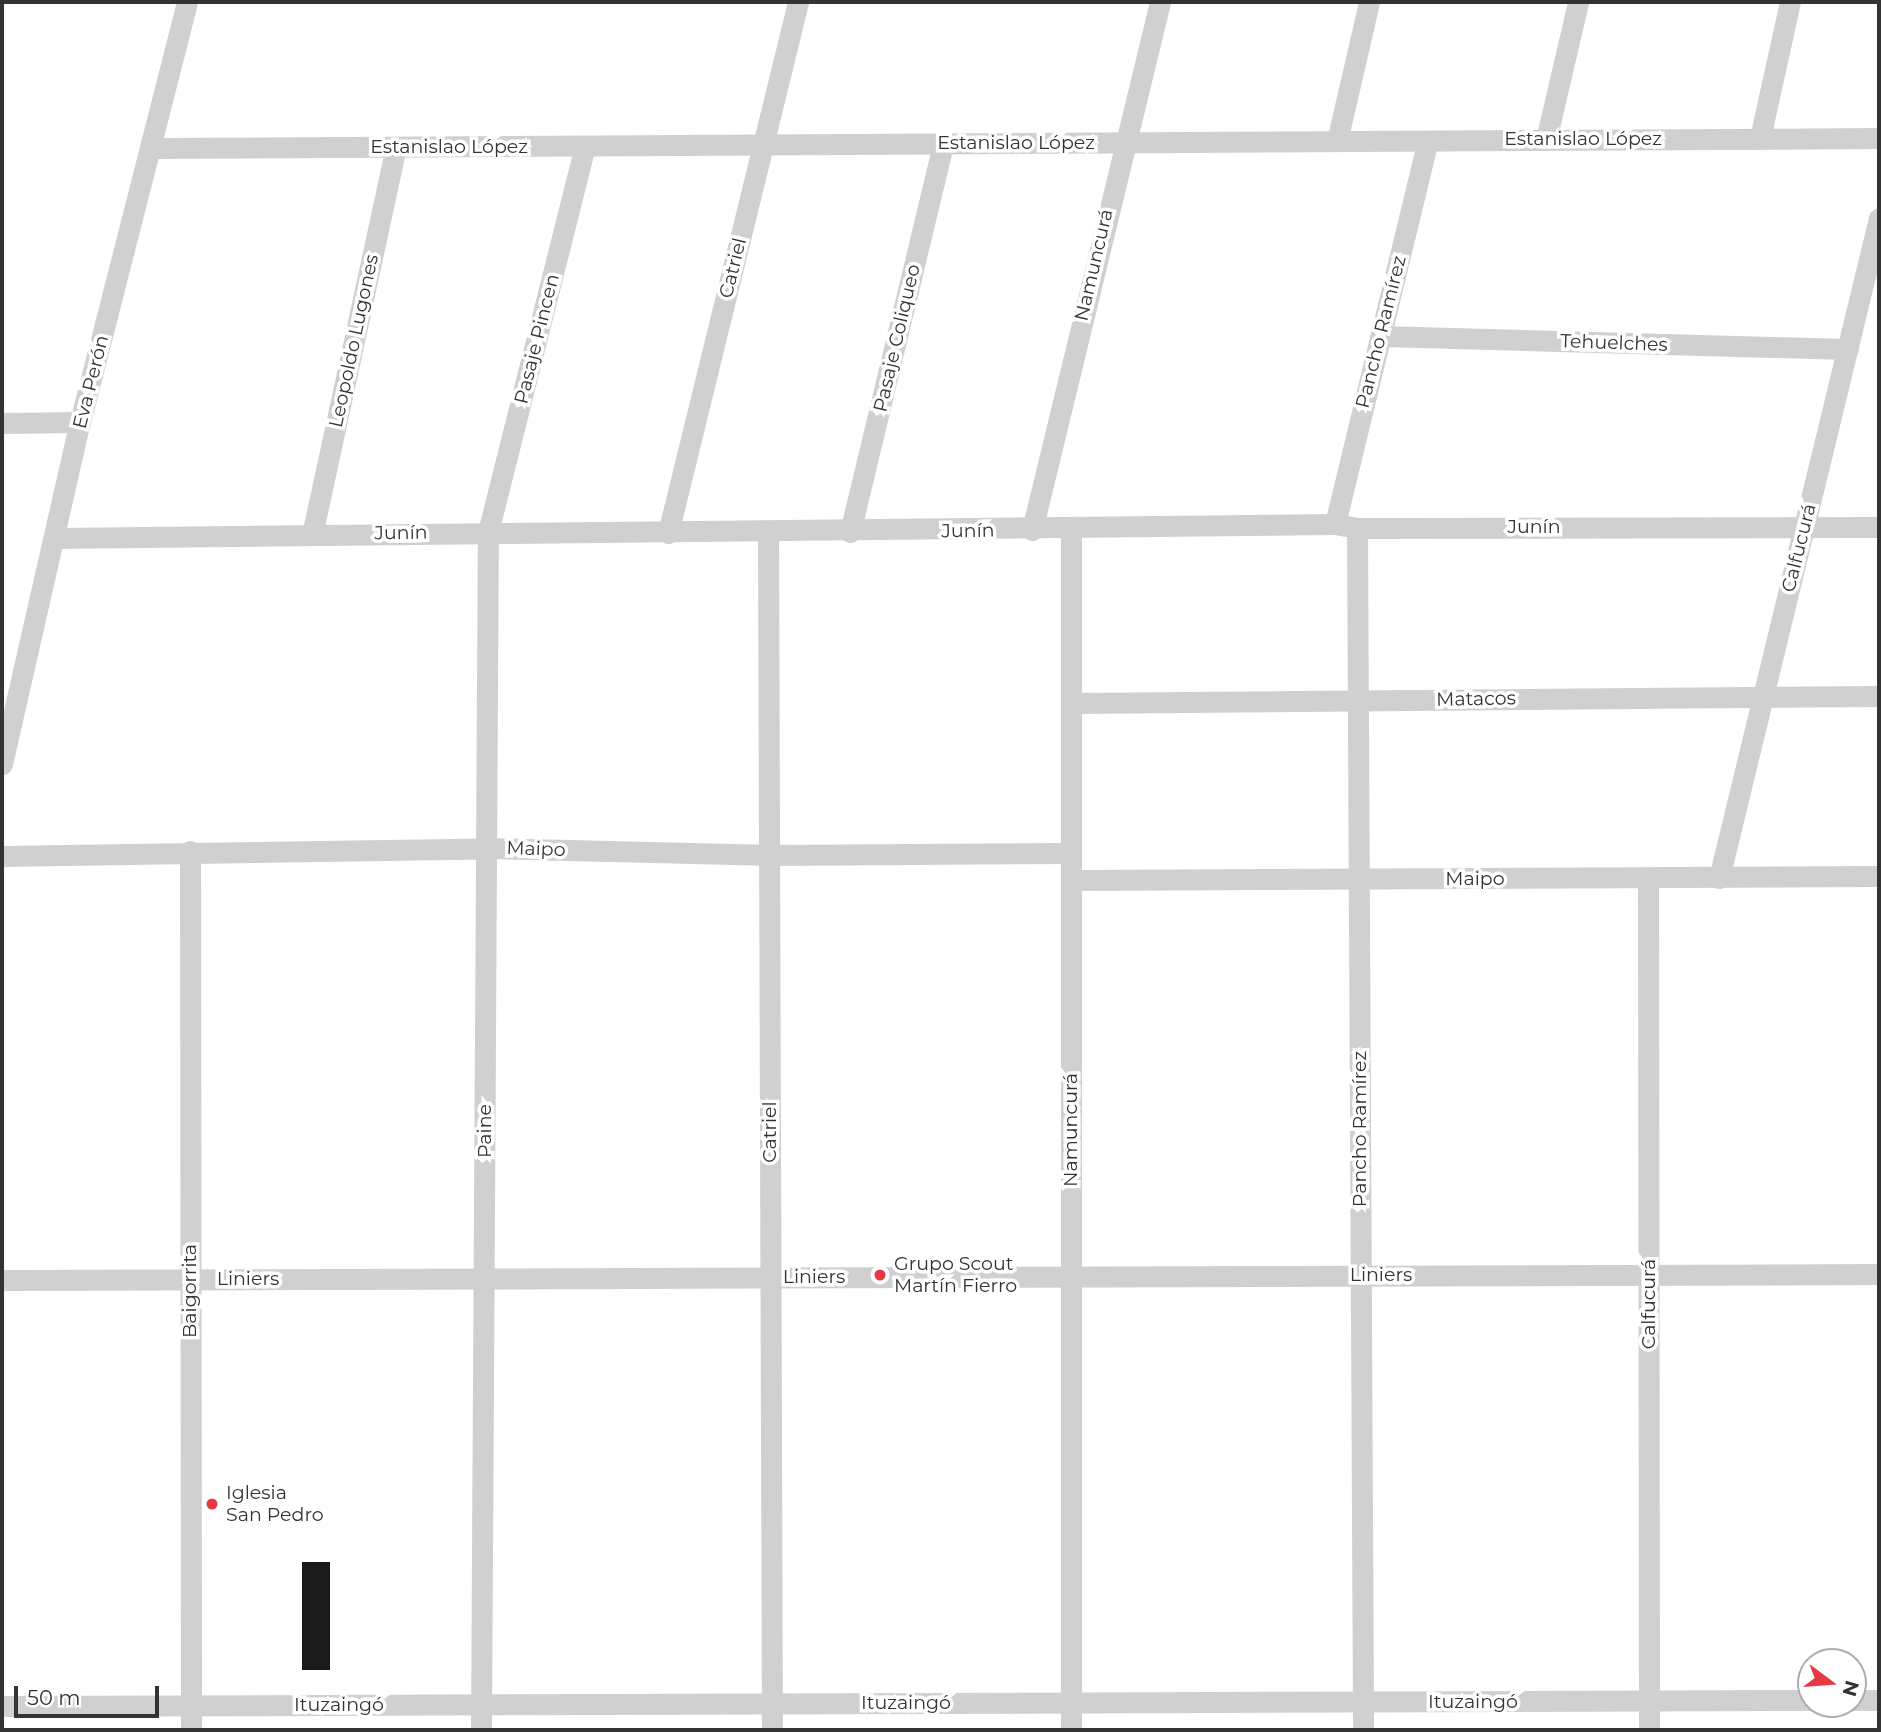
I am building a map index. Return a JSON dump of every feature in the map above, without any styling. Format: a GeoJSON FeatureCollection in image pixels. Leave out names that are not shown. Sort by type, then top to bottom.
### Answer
{"type":"FeatureCollection","features":[{"type":"Feature","properties":{"kind":"street","name":"Eva Perón"},"geometry":{"type":"LineString","coordinates":[[2,764],[56,538],[80,422],[152,148],[187,2]]}},
{"type":"Feature","properties":{"kind":"street","name":"Catriel"},"geometry":{"type":"LineString","coordinates":[[668,533],[797,2]]}},
{"type":"Feature","properties":{"kind":"street","name":"Namuncurá"},"geometry":{"type":"LineString","coordinates":[[1032,530],[1122,142],[1160,2]]}},
{"type":"Feature","properties":{"kind":"street"},"geometry":{"type":"LineString","coordinates":[[1337,141],[1369,2]]}},
{"type":"Feature","properties":{"kind":"street"},"geometry":{"type":"LineString","coordinates":[[1546,140],[1578,2]]}},
{"type":"Feature","properties":{"kind":"street"},"geometry":{"type":"LineString","coordinates":[[1760,138],[1790,2]]}},
{"type":"Feature","properties":{"kind":"street","name":"Estanislao López"},"geometry":{"type":"LineString","coordinates":[[152,148],[1879,138]]}},
{"type":"Feature","properties":{"kind":"street","name":"Pancho Ramírez"},"geometry":{"type":"LineString","coordinates":[[1335,524],[1428,141]]}},
{"type":"Feature","properties":{"kind":"street","name":"Pasaje Coliqueo"},"geometry":{"type":"LineString","coordinates":[[850,532],[943,144]]}},
{"type":"Feature","properties":{"kind":"street","name":"Pasaje Pincen"},"geometry":{"type":"LineString","coordinates":[[488,532],[585,146]]}},
{"type":"Feature","properties":{"kind":"street","name":"Leopoldo Lugones"},"geometry":{"type":"LineString","coordinates":[[312,535],[396,147]]}},
{"type":"Feature","properties":{"kind":"street","name":"Calfucurá"},"geometry":{"type":"LineString","coordinates":[[1719,878],[1879,218]]}},
{"type":"Feature","properties":{"kind":"street","name":"Tehuelches"},"geometry":{"type":"LineString","coordinates":[[1381,336],[1848,349]]}},
{"type":"Feature","properties":{"kind":"street"},"geometry":{"type":"LineString","coordinates":[[2,423],[80,422]]}},
{"type":"Feature","properties":{"kind":"street","name":"Junín"},"geometry":{"type":"LineString","coordinates":[[56,538],[488,532],[1070,530],[1335,524],[1357,528],[1879,527]]}},
{"type":"Feature","properties":{"kind":"street","name":"Pancho Ramírez"},"geometry":{"type":"LineString","coordinates":[[1357,528],[1363,1730]]}},
{"type":"Feature","properties":{"kind":"street","name":"Namuncurá"},"geometry":{"type":"LineString","coordinates":[[1070,530],[1070,1730]]}},
{"type":"Feature","properties":{"kind":"street","name":"Paine"},"geometry":{"type":"LineString","coordinates":[[481,1730],[488,532]]}},
{"type":"Feature","properties":{"kind":"street","name":"Catriel"},"geometry":{"type":"LineString","coordinates":[[768,533],[772,1730]]}},
{"type":"Feature","properties":{"kind":"street","name":"Matacos"},"geometry":{"type":"LineString","coordinates":[[1072,703],[1764,694],[1879,696]]}},
{"type":"Feature","properties":{"kind":"street","name":"Maipo"},"geometry":{"type":"LineString","coordinates":[[2,856],[486,848],[769,855],[1071,853]]}},
{"type":"Feature","properties":{"kind":"street","name":"Baigorrita"},"geometry":{"type":"LineString","coordinates":[[190,851],[191,1730]]}},
{"type":"Feature","properties":{"kind":"street","name":"Maipo"},"geometry":{"type":"LineString","coordinates":[[1071,880],[1879,876]]}},
{"type":"Feature","properties":{"kind":"street","name":"Calfucurá"},"geometry":{"type":"LineString","coordinates":[[1648,878],[1649,1730]]}},
{"type":"Feature","properties":{"kind":"street","name":"Liniers"},"geometry":{"type":"LineString","coordinates":[[2,1280],[1879,1274]]}},
{"type":"Feature","properties":{"kind":"street","name":"Ituzaingó"},"geometry":{"type":"LineString","coordinates":[[2,1706],[1797,1700]]}},
{"type":"Feature","properties":{"kind":"building"},"geometry":{"type":"Polygon","coordinates":[[[302,1562],[330,1562],[330,1670],[302,1670],[302,1562]]]}},
{"type":"Feature","properties":{"kind":"place","name":"Grupo Scout Martín Fierro"},"geometry":{"type":"Point","coordinates":[880,1275]}},
{"type":"Feature","properties":{"kind":"place","name":"Iglesia San Pedro"},"geometry":{"type":"Point","coordinates":[212,1504]}}]}
